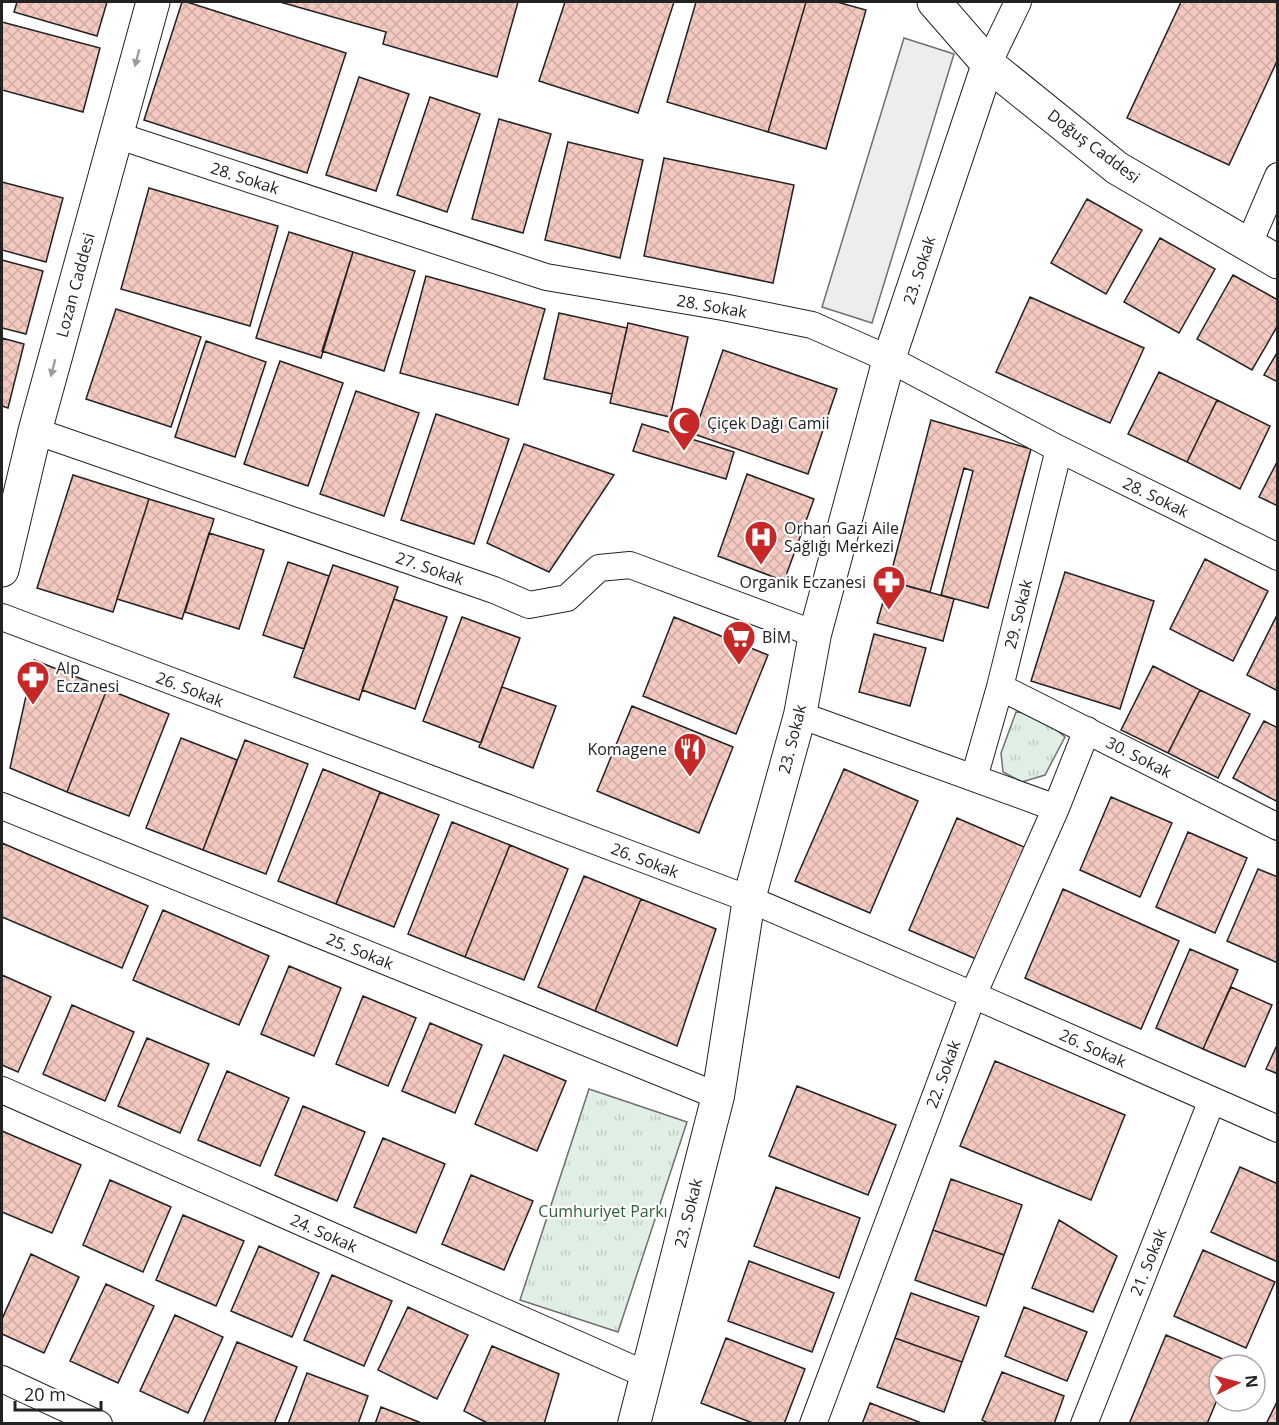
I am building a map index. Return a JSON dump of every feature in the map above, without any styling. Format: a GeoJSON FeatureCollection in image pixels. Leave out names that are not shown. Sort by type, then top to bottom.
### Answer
{"type":"FeatureCollection","features":[{"type":"Feature","properties":{"kind":"main road","name":"Lozan Caddesi"},"geometry":{"type":"LineString","coordinates":[[2,570],[35,431],[153,2]]}},
{"type":"Feature","properties":{"kind":"main road","name":"Doğuş Caddesi"},"geometry":{"type":"LineString","coordinates":[[934,2],[988,64],[1118,168],[1278,262]]}},
{"type":"Feature","properties":{"kind":"street"},"geometry":{"type":"LineString","coordinates":[[988,64],[1018,2]]}},
{"type":"Feature","properties":{"kind":"street","name":"23. Sokak"},"geometry":{"type":"LineString","coordinates":[[634,1424],[718,1096],[749,900],[800,715],[816,634],[889,359],[988,64]]}},
{"type":"Feature","properties":{"kind":"street","name":"28. Sokak"},"geometry":{"type":"LineString","coordinates":[[116,135],[546,277],[723,307],[812,325],[889,359],[1059,449],[1278,557]]}},
{"type":"Feature","properties":{"kind":"street"},"geometry":{"type":"LineString","coordinates":[[1248,246],[1278,176]]}},
{"type":"Feature","properties":{"kind":"street","name":"27. Sokak"},"geometry":{"type":"LineString","coordinates":[[35,431],[529,604],[567,598],[599,568],[630,565],[816,634]]}},
{"type":"Feature","properties":{"kind":"street","name":"29. Sokak"},"geometry":{"type":"LineString","coordinates":[[974,778],[1000,687],[1059,449]]}},
{"type":"Feature","properties":{"kind":"street","name":"26. Sokak"},"geometry":{"type":"LineString","coordinates":[[2,617],[749,900],[973,994],[1278,1129]]}},
{"type":"Feature","properties":{"kind":"street","name":"30. Sokak"},"geometry":{"type":"LineString","coordinates":[[1000,687],[1278,827]]}},
{"type":"Feature","properties":{"kind":"street"},"geometry":{"type":"LineString","coordinates":[[800,715],[1056,808]]}},
{"type":"Feature","properties":{"kind":"street","name":"22. Sokak"},"geometry":{"type":"LineString","coordinates":[[813,1424],[973,994],[1056,808],[1087,730]]}},
{"type":"Feature","properties":{"kind":"street","name":"25. Sokak"},"geometry":{"type":"LineString","coordinates":[[2,806],[718,1096]]}},
{"type":"Feature","properties":{"kind":"street","name":"24. Sokak"},"geometry":{"type":"LineString","coordinates":[[2,1090],[646,1375]]}},
{"type":"Feature","properties":{"kind":"street","name":"21. Sokak"},"geometry":{"type":"LineString","coordinates":[[1084,1424],[1212,1100]]}},
{"type":"Feature","properties":{"kind":"street"},"geometry":{"type":"LineString","coordinates":[[2,1379],[99,1424]]}},
{"type":"Feature","properties":{"kind":"green space"},"geometry":{"type":"Polygon","coordinates":[[[1016,712],[1037,714],[1065,737],[1045,775],[1022,782],[1003,772],[1001,753],[1016,712]]]}},
{"type":"Feature","properties":{"kind":"green space","name":"Cumhuriyet Parkı"},"geometry":{"type":"Polygon","coordinates":[[[589,1089],[687,1122],[618,1332],[520,1300],[589,1089]]]}},
{"type":"Feature","properties":{"kind":"shaded area"},"geometry":{"type":"Polygon","coordinates":[[[904,38],[954,54],[872,323],[822,307],[904,38]]]}},
{"type":"Feature","properties":{"kind":"building"},"geometry":{"type":"Polygon","coordinates":[[[17,2],[107,2],[97,36],[14,12],[17,2]]]}},
{"type":"Feature","properties":{"kind":"building"},"geometry":{"type":"Polygon","coordinates":[[[182,2],[346,53],[307,173],[144,120],[182,2]]]}},
{"type":"Feature","properties":{"kind":"building"},"geometry":{"type":"Polygon","coordinates":[[[280,2],[518,2],[497,77],[383,44],[386,32],[280,2]]]}},
{"type":"Feature","properties":{"kind":"building"},"geometry":{"type":"Polygon","coordinates":[[[565,2],[674,2],[638,113],[539,81],[565,2]]]}},
{"type":"Feature","properties":{"kind":"building"},"geometry":{"type":"Polygon","coordinates":[[[696,2],[806,2],[768,132],[667,102],[696,2]]]}},
{"type":"Feature","properties":{"kind":"building"},"geometry":{"type":"Polygon","coordinates":[[[806,2],[837,2],[866,10],[826,149],[768,132],[806,2]]]}},
{"type":"Feature","properties":{"kind":"building"},"geometry":{"type":"Polygon","coordinates":[[[1181,2],[1278,2],[1278,59],[1229,165],[1127,118],[1181,2]]]}},
{"type":"Feature","properties":{"kind":"building"},"geometry":{"type":"Polygon","coordinates":[[[2,22],[100,48],[83,112],[2,90],[2,22]]]}},
{"type":"Feature","properties":{"kind":"building"},"geometry":{"type":"Polygon","coordinates":[[[359,77],[409,94],[376,191],[326,175],[359,77]]]}},
{"type":"Feature","properties":{"kind":"building"},"geometry":{"type":"Polygon","coordinates":[[[430,97],[480,114],[447,212],[397,195],[430,97]]]}},
{"type":"Feature","properties":{"kind":"building"},"geometry":{"type":"Polygon","coordinates":[[[499,119],[551,134],[523,233],[472,219],[499,119]]]}},
{"type":"Feature","properties":{"kind":"building"},"geometry":{"type":"Polygon","coordinates":[[[568,142],[643,160],[620,258],[545,240],[568,142]]]}},
{"type":"Feature","properties":{"kind":"building"},"geometry":{"type":"Polygon","coordinates":[[[664,158],[794,185],[773,283],[644,256],[664,158]]]}},
{"type":"Feature","properties":{"kind":"building"},"geometry":{"type":"Polygon","coordinates":[[[2,182],[63,198],[46,262],[2,250],[2,182]]]}},
{"type":"Feature","properties":{"kind":"building"},"geometry":{"type":"Polygon","coordinates":[[[149,188],[278,226],[250,326],[121,289],[149,188]]]}},
{"type":"Feature","properties":{"kind":"building"},"geometry":{"type":"Polygon","coordinates":[[[1087,199],[1142,230],[1106,294],[1051,263],[1087,199]]]}},
{"type":"Feature","properties":{"kind":"building"},"geometry":{"type":"Polygon","coordinates":[[[289,232],[353,252],[321,358],[256,338],[289,232]]]}},
{"type":"Feature","properties":{"kind":"building"},"geometry":{"type":"Polygon","coordinates":[[[1160,238],[1215,269],[1179,333],[1124,302],[1160,238]]]}},
{"type":"Feature","properties":{"kind":"building"},"geometry":{"type":"Polygon","coordinates":[[[353,252],[415,271],[384,371],[322,351],[353,252]]]}},
{"type":"Feature","properties":{"kind":"building"},"geometry":{"type":"Polygon","coordinates":[[[2,260],[43,271],[26,334],[2,328],[2,260]]]}},
{"type":"Feature","properties":{"kind":"building"},"geometry":{"type":"Polygon","coordinates":[[[1233,275],[1278,300],[1278,325],[1252,370],[1197,339],[1233,275]]]}},
{"type":"Feature","properties":{"kind":"building"},"geometry":{"type":"Polygon","coordinates":[[[426,276],[545,309],[518,405],[400,373],[426,276]]]}},
{"type":"Feature","properties":{"kind":"building"},"geometry":{"type":"Polygon","coordinates":[[[1030,297],[1144,348],[1110,423],[996,372],[1030,297]]]}},
{"type":"Feature","properties":{"kind":"building"},"geometry":{"type":"Polygon","coordinates":[[[116,309],[201,337],[171,427],[86,399],[116,309]]]}},
{"type":"Feature","properties":{"kind":"building"},"geometry":{"type":"Polygon","coordinates":[[[559,313],[627,328],[612,394],[544,379],[559,313]]]}},
{"type":"Feature","properties":{"kind":"building"},"geometry":{"type":"Polygon","coordinates":[[[628,323],[688,337],[670,417],[610,403],[628,323]]]}},
{"type":"Feature","properties":{"kind":"building"},"geometry":{"type":"Polygon","coordinates":[[[2,338],[24,344],[8,408],[2,406],[2,338]]]}},
{"type":"Feature","properties":{"kind":"building"},"geometry":{"type":"Polygon","coordinates":[[[206,341],[266,362],[235,457],[175,437],[206,341]]]}},
{"type":"Feature","properties":{"kind":"building"},"geometry":{"type":"Polygon","coordinates":[[[723,350],[837,389],[808,474],[694,434],[723,350]]]}},
{"type":"Feature","properties":{"kind":"building"},"geometry":{"type":"Polygon","coordinates":[[[1278,351],[1278,382],[1264,375],[1278,351]]]}},
{"type":"Feature","properties":{"kind":"building"},"geometry":{"type":"Polygon","coordinates":[[[280,361],[343,383],[308,486],[244,464],[280,361]]]}},
{"type":"Feature","properties":{"kind":"building"},"geometry":{"type":"Polygon","coordinates":[[[1159,372],[1217,400],[1187,462],[1128,434],[1159,372]]]}},
{"type":"Feature","properties":{"kind":"building"},"geometry":{"type":"Polygon","coordinates":[[[356,391],[419,413],[384,516],[320,494],[356,391]]]}},
{"type":"Feature","properties":{"kind":"building"},"geometry":{"type":"Polygon","coordinates":[[[1217,400],[1270,426],[1240,489],[1187,462],[1217,400]]]}},
{"type":"Feature","properties":{"kind":"building"},"geometry":{"type":"Polygon","coordinates":[[[436,414],[509,439],[474,544],[401,520],[436,414]]]}},
{"type":"Feature","properties":{"kind":"building"},"geometry":{"type":"Polygon","coordinates":[[[931,420],[1031,449],[988,608],[941,595],[973,471],[964,468],[930,592],[889,581],[931,420]]]}},
{"type":"Feature","properties":{"kind":"building","name":"Çiçek Dağı Camii"},"geometry":{"type":"Polygon","coordinates":[[[642,424],[734,452],[726,479],[633,451],[642,424]]]}},
{"type":"Feature","properties":{"kind":"building"},"geometry":{"type":"Polygon","coordinates":[[[524,444],[614,475],[549,572],[487,543],[524,444]]]}},
{"type":"Feature","properties":{"kind":"building"},"geometry":{"type":"Polygon","coordinates":[[[1278,460],[1278,506],[1259,497],[1278,460]]]}},
{"type":"Feature","properties":{"kind":"building"},"geometry":{"type":"Polygon","coordinates":[[[747,474],[814,499],[784,581],[718,556],[747,474]]]}},
{"type":"Feature","properties":{"kind":"building"},"geometry":{"type":"Polygon","coordinates":[[[73,475],[149,499],[113,612],[37,588],[73,475]]]}},
{"type":"Feature","properties":{"kind":"building"},"geometry":{"type":"Polygon","coordinates":[[[149,499],[214,519],[182,619],[117,599],[149,499]]]}},
{"type":"Feature","properties":{"kind":"building"},"geometry":{"type":"Polygon","coordinates":[[[209,533],[264,550],[239,629],[185,612],[209,533]]]}},
{"type":"Feature","properties":{"kind":"building"},"geometry":{"type":"Polygon","coordinates":[[[1205,559],[1268,591],[1233,661],[1170,629],[1205,559]]]}},
{"type":"Feature","properties":{"kind":"building"},"geometry":{"type":"Polygon","coordinates":[[[288,562],[329,576],[304,649],[263,635],[288,562]]]}},
{"type":"Feature","properties":{"kind":"building"},"geometry":{"type":"Polygon","coordinates":[[[333,565],[398,587],[359,700],[294,677],[333,565]]]}},
{"type":"Feature","properties":{"kind":"building"},"geometry":{"type":"Polygon","coordinates":[[[1065,572],[1154,601],[1120,709],[1031,681],[1065,572]]]}},
{"type":"Feature","properties":{"kind":"building"},"geometry":{"type":"Polygon","coordinates":[[[889,581],[954,599],[943,641],[877,623],[889,581]]]}},
{"type":"Feature","properties":{"kind":"building"},"geometry":{"type":"Polygon","coordinates":[[[394,599],[447,617],[415,709],[362,690],[394,599]]]}},
{"type":"Feature","properties":{"kind":"building"},"geometry":{"type":"Polygon","coordinates":[[[1278,613],[1278,691],[1247,675],[1278,613]]]}},
{"type":"Feature","properties":{"kind":"building"},"geometry":{"type":"Polygon","coordinates":[[[462,617],[520,638],[481,743],[423,721],[462,617]]]}},
{"type":"Feature","properties":{"kind":"building"},"geometry":{"type":"Polygon","coordinates":[[[674,617],[768,655],[736,734],[643,696],[674,617]]]}},
{"type":"Feature","properties":{"kind":"building"},"geometry":{"type":"Polygon","coordinates":[[[874,634],[926,648],[910,706],[859,692],[874,634]]]}},
{"type":"Feature","properties":{"kind":"building"},"geometry":{"type":"Polygon","coordinates":[[[34,660],[107,689],[67,792],[10,768],[34,660]]]}},
{"type":"Feature","properties":{"kind":"building"},"geometry":{"type":"Polygon","coordinates":[[[1153,666],[1200,690],[1168,753],[1121,730],[1153,666]]]}},
{"type":"Feature","properties":{"kind":"building"},"geometry":{"type":"Polygon","coordinates":[[[502,687],[556,706],[533,768],[479,747],[502,687]]]}},
{"type":"Feature","properties":{"kind":"building"},"geometry":{"type":"Polygon","coordinates":[[[107,689],[169,714],[129,816],[67,792],[107,689]]]}},
{"type":"Feature","properties":{"kind":"building"},"geometry":{"type":"Polygon","coordinates":[[[1200,690],[1250,714],[1218,778],[1168,753],[1200,690]]]}},
{"type":"Feature","properties":{"kind":"building"},"geometry":{"type":"Polygon","coordinates":[[[632,706],[733,747],[699,833],[597,791],[632,706]]]}},
{"type":"Feature","properties":{"kind":"building"},"geometry":{"type":"Polygon","coordinates":[[[1264,721],[1278,728],[1278,802],[1233,778],[1264,721]]]}},
{"type":"Feature","properties":{"kind":"building"},"geometry":{"type":"Polygon","coordinates":[[[181,738],[237,760],[203,850],[146,828],[181,738]]]}},
{"type":"Feature","properties":{"kind":"building"},"geometry":{"type":"Polygon","coordinates":[[[245,740],[308,764],[266,874],[203,850],[245,740]]]}},
{"type":"Feature","properties":{"kind":"building"},"geometry":{"type":"Polygon","coordinates":[[[323,769],[380,792],[336,904],[278,881],[323,769]]]}},
{"type":"Feature","properties":{"kind":"building"},"geometry":{"type":"Polygon","coordinates":[[[844,769],[918,801],[870,913],[795,881],[844,769]]]}},
{"type":"Feature","properties":{"kind":"building"},"geometry":{"type":"Polygon","coordinates":[[[380,792],[439,815],[394,927],[336,904],[380,792]]]}},
{"type":"Feature","properties":{"kind":"building"},"geometry":{"type":"Polygon","coordinates":[[[1111,797],[1172,823],[1140,897],[1080,870],[1111,797]]]}},
{"type":"Feature","properties":{"kind":"building"},"geometry":{"type":"Polygon","coordinates":[[[957,818],[1031,850],[983,962],[909,930],[957,818]]]}},
{"type":"Feature","properties":{"kind":"building"},"geometry":{"type":"Polygon","coordinates":[[[452,822],[510,845],[465,957],[408,934],[452,822]]]}},
{"type":"Feature","properties":{"kind":"building"},"geometry":{"type":"Polygon","coordinates":[[[1188,832],[1247,858],[1215,933],[1156,907],[1188,832]]]}},
{"type":"Feature","properties":{"kind":"building"},"geometry":{"type":"Polygon","coordinates":[[[2,843],[148,906],[122,968],[2,917],[2,843]]]}},
{"type":"Feature","properties":{"kind":"building"},"geometry":{"type":"Polygon","coordinates":[[[510,845],[568,869],[524,980],[465,957],[510,845]]]}},
{"type":"Feature","properties":{"kind":"building"},"geometry":{"type":"Polygon","coordinates":[[[1258,869],[1278,877],[1278,963],[1227,941],[1258,869]]]}},
{"type":"Feature","properties":{"kind":"building"},"geometry":{"type":"Polygon","coordinates":[[[584,876],[641,899],[595,1011],[538,987],[584,876]]]}},
{"type":"Feature","properties":{"kind":"building"},"geometry":{"type":"Polygon","coordinates":[[[1063,889],[1179,941],[1141,1029],[1025,978],[1063,889]]]}},
{"type":"Feature","properties":{"kind":"building"},"geometry":{"type":"Polygon","coordinates":[[[641,899],[716,929],[677,1046],[595,1011],[641,899]]]}},
{"type":"Feature","properties":{"kind":"building"},"geometry":{"type":"Polygon","coordinates":[[[163,910],[269,956],[239,1025],[133,980],[163,910]]]}},
{"type":"Feature","properties":{"kind":"building"},"geometry":{"type":"Polygon","coordinates":[[[1190,949],[1238,970],[1203,1049],[1156,1028],[1190,949]]]}},
{"type":"Feature","properties":{"kind":"building"},"geometry":{"type":"Polygon","coordinates":[[[289,966],[341,988],[314,1056],[261,1034],[289,966]]]}},
{"type":"Feature","properties":{"kind":"building"},"geometry":{"type":"Polygon","coordinates":[[[2,975],[51,997],[18,1072],[2,1065],[2,975]]]}},
{"type":"Feature","properties":{"kind":"building"},"geometry":{"type":"Polygon","coordinates":[[[1231,987],[1272,1005],[1245,1067],[1203,1049],[1231,987]]]}},
{"type":"Feature","properties":{"kind":"building"},"geometry":{"type":"Polygon","coordinates":[[[363,996],[416,1018],[388,1086],[336,1064],[363,996]]]}},
{"type":"Feature","properties":{"kind":"building"},"geometry":{"type":"Polygon","coordinates":[[[72,1005],[134,1032],[105,1101],[43,1074],[72,1005]]]}},
{"type":"Feature","properties":{"kind":"building"},"geometry":{"type":"Polygon","coordinates":[[[430,1023],[482,1045],[455,1113],[402,1091],[430,1023]]]}},
{"type":"Feature","properties":{"kind":"building"},"geometry":{"type":"Polygon","coordinates":[[[147,1038],[209,1064],[180,1133],[118,1106],[147,1038]]]}},
{"type":"Feature","properties":{"kind":"building"},"geometry":{"type":"Polygon","coordinates":[[[1278,1043],[1278,1074],[1266,1069],[1278,1043]]]}},
{"type":"Feature","properties":{"kind":"building"},"geometry":{"type":"Polygon","coordinates":[[[504,1055],[566,1081],[537,1151],[475,1124],[504,1055]]]}},
{"type":"Feature","properties":{"kind":"building"},"geometry":{"type":"Polygon","coordinates":[[[995,1061],[1125,1115],[1091,1200],[960,1146],[995,1061]]]}},
{"type":"Feature","properties":{"kind":"building"},"geometry":{"type":"Polygon","coordinates":[[[227,1071],[289,1098],[260,1166],[198,1140],[227,1071]]]}},
{"type":"Feature","properties":{"kind":"building"},"geometry":{"type":"Polygon","coordinates":[[[797,1086],[896,1125],[868,1195],[769,1156],[797,1086]]]}},
{"type":"Feature","properties":{"kind":"building"},"geometry":{"type":"Polygon","coordinates":[[[303,1106],[365,1132],[337,1201],[275,1175],[303,1106]]]}},
{"type":"Feature","properties":{"kind":"building"},"geometry":{"type":"Polygon","coordinates":[[[2,1131],[81,1165],[52,1233],[2,1212],[2,1131]]]}},
{"type":"Feature","properties":{"kind":"building"},"geometry":{"type":"Polygon","coordinates":[[[383,1138],[445,1164],[416,1233],[354,1207],[383,1138]]]}},
{"type":"Feature","properties":{"kind":"building"},"geometry":{"type":"Polygon","coordinates":[[[1240,1167],[1278,1184],[1278,1262],[1211,1232],[1240,1167]]]}},
{"type":"Feature","properties":{"kind":"building"},"geometry":{"type":"Polygon","coordinates":[[[471,1175],[533,1201],[504,1270],[442,1244],[471,1175]]]}},
{"type":"Feature","properties":{"kind":"building"},"geometry":{"type":"Polygon","coordinates":[[[951,1179],[1022,1205],[1004,1255],[933,1230],[951,1179]]]}},
{"type":"Feature","properties":{"kind":"building"},"geometry":{"type":"Polygon","coordinates":[[[110,1180],[171,1207],[143,1272],[83,1245],[110,1180]]]}},
{"type":"Feature","properties":{"kind":"building"},"geometry":{"type":"Polygon","coordinates":[[[776,1187],[860,1218],[839,1278],[754,1246],[776,1187]]]}},
{"type":"Feature","properties":{"kind":"building"},"geometry":{"type":"Polygon","coordinates":[[[183,1215],[244,1241],[216,1306],[156,1280],[183,1215]]]}},
{"type":"Feature","properties":{"kind":"building"},"geometry":{"type":"Polygon","coordinates":[[[1059,1220],[1117,1256],[1093,1312],[1032,1288],[1059,1220]]]}},
{"type":"Feature","properties":{"kind":"building"},"geometry":{"type":"Polygon","coordinates":[[[933,1230],[1004,1255],[986,1306],[915,1280],[933,1230]]]}},
{"type":"Feature","properties":{"kind":"building"},"geometry":{"type":"Polygon","coordinates":[[[259,1246],[319,1273],[292,1337],[231,1311],[259,1246]]]}},
{"type":"Feature","properties":{"kind":"building"},"geometry":{"type":"Polygon","coordinates":[[[1203,1250],[1275,1282],[1246,1348],[1174,1316],[1203,1250]]]}},
{"type":"Feature","properties":{"kind":"building"},"geometry":{"type":"Polygon","coordinates":[[[31,1254],[79,1277],[44,1353],[2,1334],[2,1319],[31,1254]]]}},
{"type":"Feature","properties":{"kind":"building"},"geometry":{"type":"Polygon","coordinates":[[[749,1261],[834,1293],[812,1352],[728,1321],[749,1261]]]}},
{"type":"Feature","properties":{"kind":"building"},"geometry":{"type":"Polygon","coordinates":[[[332,1275],[392,1301],[364,1366],[304,1340],[332,1275]]]}},
{"type":"Feature","properties":{"kind":"building"},"geometry":{"type":"Polygon","coordinates":[[[106,1284],[154,1306],[118,1383],[70,1361],[106,1284]]]}},
{"type":"Feature","properties":{"kind":"building"},"geometry":{"type":"Polygon","coordinates":[[[911,1293],[979,1317],[962,1362],[895,1338],[911,1293]]]}},
{"type":"Feature","properties":{"kind":"building"},"geometry":{"type":"Polygon","coordinates":[[[408,1307],[468,1335],[437,1399],[378,1370],[408,1307]]]}},
{"type":"Feature","properties":{"kind":"building"},"geometry":{"type":"Polygon","coordinates":[[[1024,1307],[1087,1332],[1067,1381],[1005,1356],[1024,1307]]]}},
{"type":"Feature","properties":{"kind":"building"},"geometry":{"type":"Polygon","coordinates":[[[175,1315],[223,1337],[188,1413],[140,1391],[175,1315]]]}},
{"type":"Feature","properties":{"kind":"building"},"geometry":{"type":"Polygon","coordinates":[[[1166,1335],[1208,1353],[1207,1413],[1212,1413],[1207,1424],[1129,1424],[1166,1335]]]}},
{"type":"Feature","properties":{"kind":"building"},"geometry":{"type":"Polygon","coordinates":[[[726,1338],[805,1369],[784,1424],[755,1424],[701,1403],[726,1338]]]}},
{"type":"Feature","properties":{"kind":"building"},"geometry":{"type":"Polygon","coordinates":[[[895,1338],[962,1362],[944,1412],[877,1387],[895,1338]]]}},
{"type":"Feature","properties":{"kind":"building"},"geometry":{"type":"Polygon","coordinates":[[[237,1342],[297,1367],[274,1424],[203,1424],[237,1342]]]}},
{"type":"Feature","properties":{"kind":"building"},"geometry":{"type":"Polygon","coordinates":[[[492,1346],[559,1374],[544,1424],[489,1424],[464,1411],[492,1346]]]}},
{"type":"Feature","properties":{"kind":"building"},"geometry":{"type":"Polygon","coordinates":[[[1002,1372],[1064,1396],[1054,1424],[990,1424],[982,1420],[1002,1372]]]}},
{"type":"Feature","properties":{"kind":"building"},"geometry":{"type":"Polygon","coordinates":[[[307,1373],[368,1396],[358,1424],[288,1424],[307,1373]]]}},
{"type":"Feature","properties":{"kind":"building"},"geometry":{"type":"Polygon","coordinates":[[[1277,1402],[1278,1424],[1266,1424],[1277,1402]]]}},
{"type":"Feature","properties":{"kind":"building"},"geometry":{"type":"Polygon","coordinates":[[[870,1403],[924,1424],[862,1424],[870,1403]]]}},
{"type":"Feature","properties":{"kind":"building"},"geometry":{"type":"Polygon","coordinates":[[[381,1407],[424,1424],[375,1424],[381,1407]]]}},
{"type":"Feature","properties":{"kind":"place","name":"Çiçek Dağı Camii"},"geometry":{"type":"Point","coordinates":[684,452]}},
{"type":"Feature","properties":{"kind":"place","name":"Orhan Gazi Aile Sağlığı Merkezi"},"geometry":{"type":"Point","coordinates":[761,566]}},
{"type":"Feature","properties":{"kind":"place","name":"Organik Eczanesi"},"geometry":{"type":"Point","coordinates":[889,611]}},
{"type":"Feature","properties":{"kind":"place","name":"BİM"},"geometry":{"type":"Point","coordinates":[739,666]}},
{"type":"Feature","properties":{"kind":"place","name":"Alp Eczanesi"},"geometry":{"type":"Point","coordinates":[33,706]}},
{"type":"Feature","properties":{"kind":"place","name":"Komagene"},"geometry":{"type":"Point","coordinates":[690,778]}}]}
